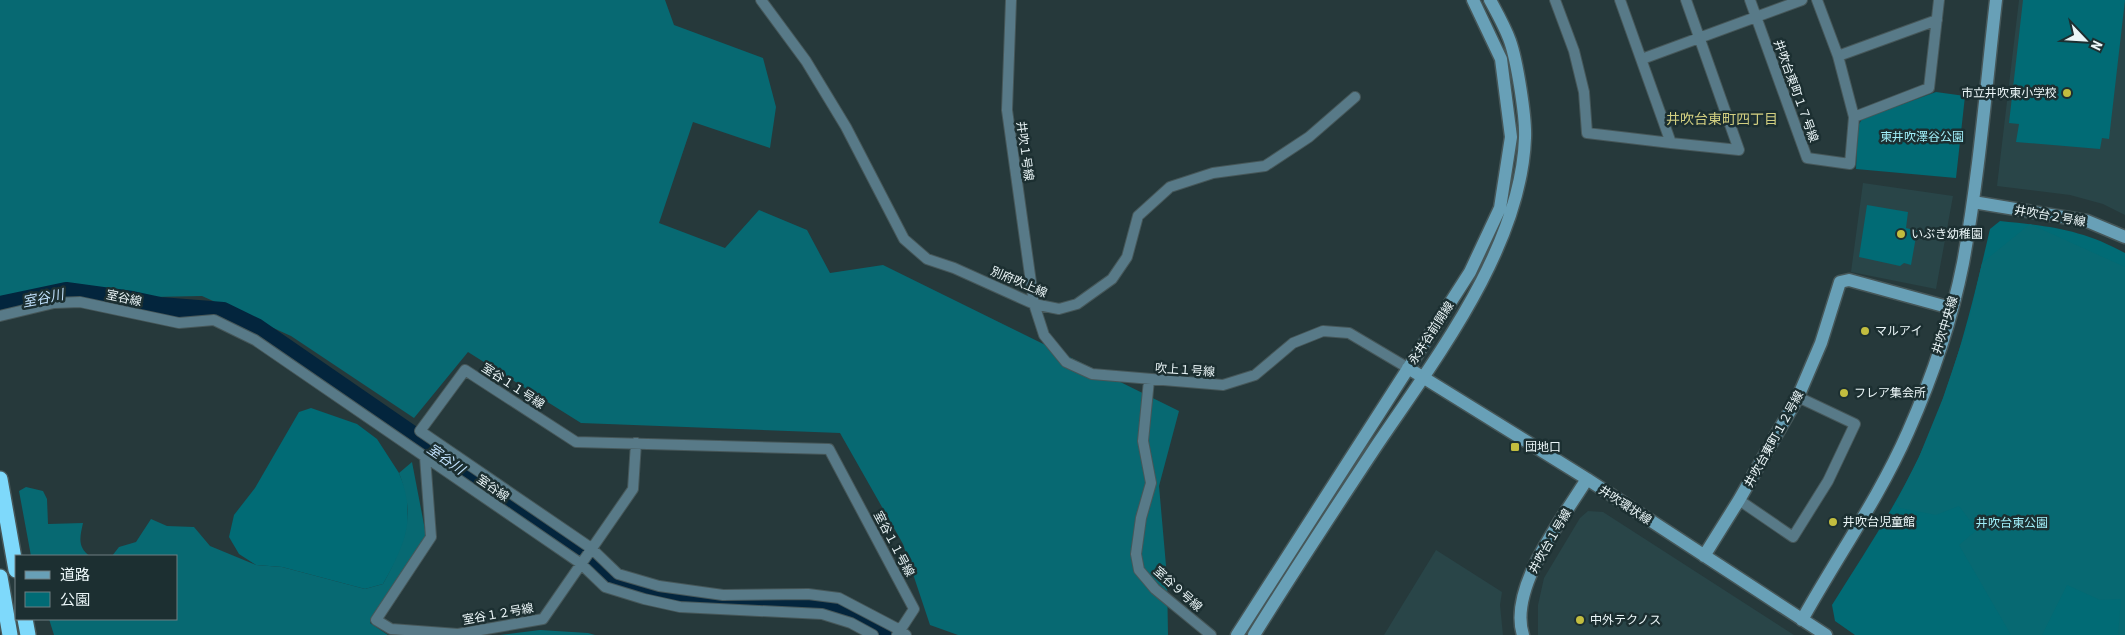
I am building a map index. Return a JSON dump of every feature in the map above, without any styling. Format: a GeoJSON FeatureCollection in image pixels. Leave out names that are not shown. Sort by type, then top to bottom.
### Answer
{"type":"FeatureCollection","features":[{"type":"Feature","properties":{"kind":"highway"},"geometry":{"type":"LineString","coordinates":[[0,479],[15,564]]}},
{"type":"Feature","properties":{"kind":"highway"},"geometry":{"type":"LineString","coordinates":[[0,577],[10,635]]}},
{"type":"Feature","properties":{"kind":"highway"},"geometry":{"type":"LineString","coordinates":[[25,620],[28,635]]}},
{"type":"Feature","properties":{"kind":"street","name":"別府吹上線"},"geometry":{"type":"LineString","coordinates":[[762,0],[806,61],[846,127],[904,239],[927,259],[954,268],[1034,304],[1059,309],[1077,304],[1112,279],[1127,257],[1138,216],[1170,187],[1213,173],[1265,166],[1309,137],[1355,97]]}},
{"type":"Feature","properties":{"kind":"street","name":"井吹１号線"},"geometry":{"type":"LineString","coordinates":[[1011,0],[1006,110],[1034,304]]}},
{"type":"Feature","properties":{"kind":"street","name":"永井谷前開線"},"geometry":{"type":"LineString","coordinates":[[1237,635],[1470,272],[1500,208],[1511,137],[1501,60],[1473,0]]}},
{"type":"Feature","properties":{"kind":"street","name":"永井谷前開線"},"geometry":{"type":"LineString","coordinates":[[1254,635],[1303,555],[1464,313],[1494,257],[1516,194],[1525,138],[1521,96],[1510,42],[1490,0]]}},
{"type":"Feature","properties":{"kind":"street"},"geometry":{"type":"LineString","coordinates":[[1555,0],[1576,59],[1584,92],[1587,133],[1739,150],[1686,0]]}},
{"type":"Feature","properties":{"kind":"street"},"geometry":{"type":"LineString","coordinates":[[1620,0],[1671,143]]}},
{"type":"Feature","properties":{"kind":"street","name":"井吹台東町１７号線"},"geometry":{"type":"LineString","coordinates":[[1750,0],[1807,158],[1850,164],[1854,117],[1838,56],[1817,0]]}},
{"type":"Feature","properties":{"kind":"street"},"geometry":{"type":"LineString","coordinates":[[1642,59],[1802,0]]}},
{"type":"Feature","properties":{"kind":"street"},"geometry":{"type":"LineString","coordinates":[[1854,117],[1929,88],[1939,0]]}},
{"type":"Feature","properties":{"kind":"street","name":"井吹中央線"},"geometry":{"type":"LineString","coordinates":[[1802,620],[1871,507],[1908,432],[1951,308],[1962,264],[1972,202],[1996,0]]}},
{"type":"Feature","properties":{"kind":"street"},"geometry":{"type":"LineString","coordinates":[[1838,56],[1937,20]]}},
{"type":"Feature","properties":{"kind":"street","name":"井吹台２号線"},"geometry":{"type":"LineString","coordinates":[[1972,202],[2087,221],[2125,236]]}},
{"type":"Feature","properties":{"kind":"street","name":"井吹台東町１２号線"},"geometry":{"type":"LineString","coordinates":[[1704,556],[1798,398],[1821,343],[1840,282],[1849,280],[1951,308]]}},
{"type":"Feature","properties":{"kind":"street","name":"室谷線"},"geometry":{"type":"LineString","coordinates":[[0,316],[54,304],[80,302],[180,323],[214,320],[255,340],[580,564],[605,587],[644,599],[680,607],[822,614],[851,623],[872,635]]}},
{"type":"Feature","properties":{"kind":"street","name":"吹上１号線"},"geometry":{"type":"LineString","coordinates":[[1034,304],[1044,335],[1066,362],[1092,374],[1223,385],[1255,375],[1293,343],[1323,332],[1349,333],[1408,368]]}},
{"type":"Feature","properties":{"kind":"street","name":"井吹環状線"},"geometry":{"type":"LineString","coordinates":[[1408,368],[1587,479],[1826,635]]}},
{"type":"Feature","properties":{"kind":"street","name":"室谷１１号線"},"geometry":{"type":"LineString","coordinates":[[465,370],[576,442],[636,443],[829,449],[914,609],[901,633],[839,598],[808,594],[723,595],[659,586],[618,574],[591,548],[420,431],[465,370]]}},
{"type":"Feature","properties":{"kind":"street","name":"室谷９号線"},"geometry":{"type":"LineString","coordinates":[[1149,380],[1143,441],[1151,483],[1141,518],[1136,554],[1139,570],[1155,588],[1211,635]]}},
{"type":"Feature","properties":{"kind":"street"},"geometry":{"type":"LineString","coordinates":[[1739,500],[1793,537],[1828,481],[1855,424],[1798,398]]}},
{"type":"Feature","properties":{"kind":"street","name":"室谷１２号線"},"geometry":{"type":"LineString","coordinates":[[425,457],[431,537],[376,620],[391,628],[458,634],[542,619],[633,489],[636,443]]}},
{"type":"Feature","properties":{"kind":"street","name":"井吹台１号線"},"geometry":{"type":"LineString","coordinates":[[1523,635],[1522,596],[1539,556],[1587,479]]}},
{"type":"Feature","properties":{"kind":"shaded area","name":"市立井吹東小学校"},"geometry":{"type":"Polygon","coordinates":[[[2019,0],[2125,0],[2125,215],[2103,204],[2070,195],[1997,186],[2019,0]]]}},
{"type":"Feature","properties":{"kind":"shaded area","name":"いぶき幼稚園"},"geometry":{"type":"Polygon","coordinates":[[[1863,183],[1953,196],[1936,289],[1851,272],[1863,183]]]}},
{"type":"Feature","properties":{"kind":"shaded area"},"geometry":{"type":"Polygon","coordinates":[[[1588,511],[1603,512],[1794,635],[1538,635],[1538,605],[1544,578],[1580,518],[1588,511]]]}},
{"type":"Feature","properties":{"kind":"shaded area"},"geometry":{"type":"Polygon","coordinates":[[[1436,550],[1502,592],[1500,605],[1503,635],[1384,635],[1436,550]]]}},
{"type":"Feature","properties":{"kind":"green space"},"geometry":{"type":"Polygon","coordinates":[[[0,0],[665,0],[674,25],[763,58],[776,107],[770,148],[693,122],[659,223],[725,248],[759,210],[807,230],[830,273],[883,265],[1179,411],[1159,486],[1167,577],[1168,635],[958,635],[930,625],[903,544],[840,433],[581,423],[468,352],[414,418],[291,336],[202,296],[0,300],[0,0]]]}},
{"type":"Feature","properties":{"kind":"green space","name":"市立井吹東小学校"},"geometry":{"type":"Polygon","coordinates":[[[2023,0],[2125,0],[2109,139],[2102,138],[2100,149],[2016,142],[2019,124],[2009,123],[2023,0]]]}},
{"type":"Feature","properties":{"kind":"green space","name":"東井吹澤谷公園"},"geometry":{"type":"Polygon","coordinates":[[[1936,92],[1965,96],[1956,178],[1856,169],[1858,126],[1862,119],[1936,92]]]}},
{"type":"Feature","properties":{"kind":"green space"},"geometry":{"type":"Polygon","coordinates":[[[1867,205],[1908,212],[1906,228],[1917,231],[1911,265],[1904,263],[1900,266],[1859,257],[1867,205]]]}},
{"type":"Feature","properties":{"kind":"green space","name":"井吹台東公園"},"geometry":{"type":"Polygon","coordinates":[[[2000,221],[2064,230],[2094,239],[2125,253],[2125,635],[1855,635],[1835,621],[1832,605],[1899,495],[1931,430],[1952,374],[1990,229],[2000,221]]]}},
{"type":"Feature","properties":{"kind":"green space","name":"井吹台東公園"},"geometry":{"type":"Polygon","coordinates":[[[2030,224],[2125,267],[2125,635],[2118,635],[2121,599],[2100,600],[2067,585],[2042,635],[2011,635],[1959,545],[1977,530],[1959,506],[1936,515],[1900,508],[1896,503],[1919,457],[1943,398],[1968,324],[1982,263],[2030,224]]]}},
{"type":"Feature","properties":{"kind":"green space"},"geometry":{"type":"Polygon","coordinates":[[[311,408],[357,424],[377,439],[399,473],[407,493],[408,524],[402,550],[383,584],[365,589],[282,567],[256,565],[239,554],[229,537],[234,515],[255,488],[299,412],[311,408]]]}},
{"type":"Feature","properties":{"kind":"green space"},"geometry":{"type":"Polygon","coordinates":[[[412,462],[426,535],[370,623],[388,635],[54,635],[49,620],[178,620],[178,555],[113,555],[119,547],[136,542],[151,519],[167,526],[194,527],[210,546],[256,565],[282,567],[365,589],[383,584],[402,543],[408,517],[404,489],[399,473],[412,462]]]}},
{"type":"Feature","properties":{"kind":"green space"},"geometry":{"type":"Polygon","coordinates":[[[26,487],[43,491],[47,499],[48,524],[83,523],[80,541],[83,549],[89,555],[31,555],[19,491],[26,487]]]}},
{"type":"Feature","properties":{"kind":"green space"},"geometry":{"type":"Polygon","coordinates":[[[540,630],[588,633],[595,635],[500,635],[540,630]]]}},
{"type":"Feature","properties":{"kind":"waterway","name":"室谷川"},"geometry":{"type":"LineString","coordinates":[[0,306],[66,292],[132,301],[160,307],[223,312],[256,328],[552,532],[613,579],[659,594],[708,602],[751,605],[819,603],[846,610],[891,635]]}},
{"type":"Feature","properties":{"kind":"place","name":"市立井吹東小学校"},"geometry":{"type":"Point","coordinates":[2067,93]}},
{"type":"Feature","properties":{"kind":"place","name":"いぶき幼稚園"},"geometry":{"type":"Point","coordinates":[1901,234]}},
{"type":"Feature","properties":{"kind":"place","name":"マルアイ"},"geometry":{"type":"Point","coordinates":[1865,331]}},
{"type":"Feature","properties":{"kind":"place","name":"フレア集会所"},"geometry":{"type":"Point","coordinates":[1844,393]}},
{"type":"Feature","properties":{"kind":"place","name":"団地口"},"geometry":{"type":"Point","coordinates":[1515,447]}},
{"type":"Feature","properties":{"kind":"place","name":"井吹台児童館"},"geometry":{"type":"Point","coordinates":[1833,522]}},
{"type":"Feature","properties":{"kind":"place","name":"中外テクノス"},"geometry":{"type":"Point","coordinates":[1580,620]}},
{"type":"Feature","properties":{"kind":"district","name":"井吹台東町四丁目"},"geometry":{"type":"Point","coordinates":[1722,119]}}]}
